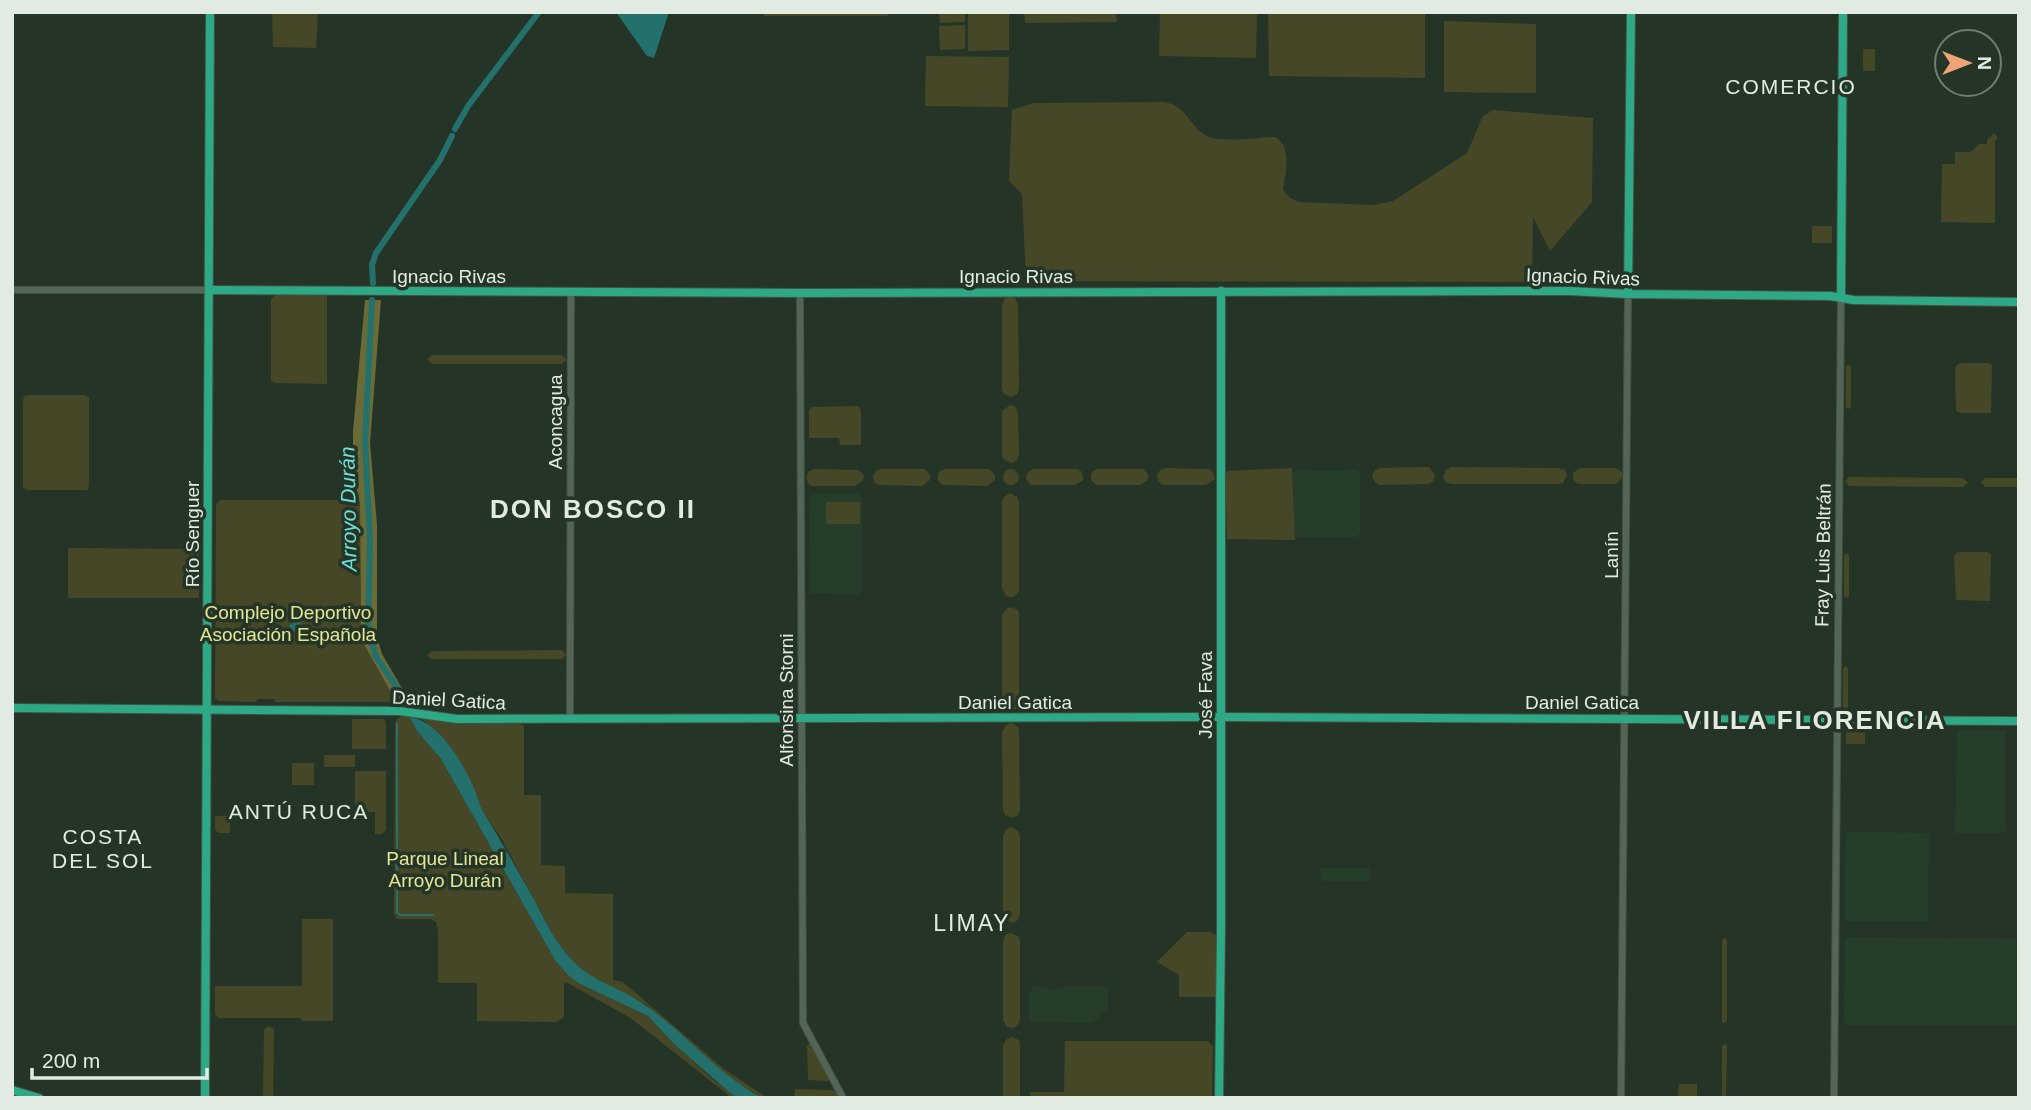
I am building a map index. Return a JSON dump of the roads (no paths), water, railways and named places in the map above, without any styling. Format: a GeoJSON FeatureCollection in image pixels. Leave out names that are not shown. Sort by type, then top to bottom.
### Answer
{"type":"FeatureCollection","features":[{"type":"Feature","properties":{"kind":"main road","name":"Río Senguer"},"geometry":{"type":"LineString","coordinates":[[205,1098],[210,12]]}},
{"type":"Feature","properties":{"kind":"main road","name":"Lanín"},"geometry":{"type":"LineString","coordinates":[[1628,294],[1631,12]]}},
{"type":"Feature","properties":{"kind":"main road","name":"Fray Luis Beltrán"},"geometry":{"type":"LineString","coordinates":[[1841,298],[1843,12]]}},
{"type":"Feature","properties":{"kind":"main road","name":"Ignacio Rivas"},"geometry":{"type":"LineString","coordinates":[[209,290],[800,293],[1570,290],[1628,294],[2019,302]]}},
{"type":"Feature","properties":{"kind":"main road","name":"José Fava"},"geometry":{"type":"LineString","coordinates":[[1219,1098],[1221,291]]}},
{"type":"Feature","properties":{"kind":"main road","name":"Daniel Gatica"},"geometry":{"type":"LineString","coordinates":[[12,708],[399,711],[457,719],[1221,717],[2019,721]]}},
{"type":"Feature","properties":{"kind":"main road"},"geometry":{"type":"LineString","coordinates":[[12,1090],[39,1098]]}},
{"type":"Feature","properties":{"kind":"street","name":"Ignacio Rivas"},"geometry":{"type":"LineString","coordinates":[[12,290],[209,290]]}},
{"type":"Feature","properties":{"kind":"street","name":"Aconcagua"},"geometry":{"type":"LineString","coordinates":[[570,719],[571,292]]}},
{"type":"Feature","properties":{"kind":"street","name":"Alfonsina Storni"},"geometry":{"type":"LineString","coordinates":[[800,293],[803,1023],[843,1098]]}},
{"type":"Feature","properties":{"kind":"street","name":"Lanín"},"geometry":{"type":"LineString","coordinates":[[1621,1098],[1628,294]]}},
{"type":"Feature","properties":{"kind":"street","name":"Fray Luis Beltrán"},"geometry":{"type":"LineString","coordinates":[[1834,1098],[1841,298]]}},
{"type":"Feature","properties":{"kind":"water"},"geometry":{"type":"Polygon","coordinates":[[[616,12],[669,12],[654,58],[647,56],[616,12]]]}},
{"type":"Feature","properties":{"kind":"water"},"geometry":{"type":"Polygon","coordinates":[[[297,619],[311,633],[303,641],[289,626],[297,619]]]}},
{"type":"Feature","properties":{"kind":"water"},"geometry":{"type":"Polygon","coordinates":[[[410,717],[421,720],[441,735],[458,757],[483,812],[550,929],[574,962],[593,977],[645,1005],[730,1077],[762,1098],[738,1098],[675,1045],[648,1016],[578,983],[568,975],[555,960],[441,759],[417,731],[410,717]]]}},
{"type":"Feature","properties":{"kind":"waterway","name":"Arroyo Durán"},"geometry":{"type":"LineString","coordinates":[[455,129],[468,106],[539,12]]}},
{"type":"Feature","properties":{"kind":"waterway","name":"Arroyo Durán"},"geometry":{"type":"LineString","coordinates":[[373,283],[372,265],[376,253],[440,160],[452,136]]}},
{"type":"Feature","properties":{"kind":"waterway","name":"Arroyo Durán"},"geometry":{"type":"LineString","coordinates":[[372,300],[365,441],[370,540],[368,630],[376,657],[410,706]]}},
{"type":"Feature","properties":{"kind":"waterway"},"geometry":{"type":"LineString","coordinates":[[397,724],[397,912],[400,915],[433,915]]}},
{"type":"Feature","properties":{"kind":"district","name":"COMERCIO"},"geometry":{"type":"Point","coordinates":[1791,86]}},
{"type":"Feature","properties":{"kind":"district","name":"DON BOSCO II"},"geometry":{"type":"Point","coordinates":[593,509]}},
{"type":"Feature","properties":{"kind":"district","name":"VILLA FLORENCIA"},"geometry":{"type":"Point","coordinates":[1815,720]}},
{"type":"Feature","properties":{"kind":"district","name":"ANTÚ RUCA"},"geometry":{"type":"Point","coordinates":[299,811]}},
{"type":"Feature","properties":{"kind":"district","name":"COSTA DEL SOL"},"geometry":{"type":"Point","coordinates":[103,848]}},
{"type":"Feature","properties":{"kind":"district","name":"LIMAY"},"geometry":{"type":"Point","coordinates":[972,923]}},
{"type":"Feature","properties":{"kind":"park label","name":"Complejo Deportivo Asociación Española"},"geometry":{"type":"Point","coordinates":[288,623]}},
{"type":"Feature","properties":{"kind":"park label","name":"Parque Lineal Arroyo Durán"},"geometry":{"type":"Point","coordinates":[445,869]}}]}
